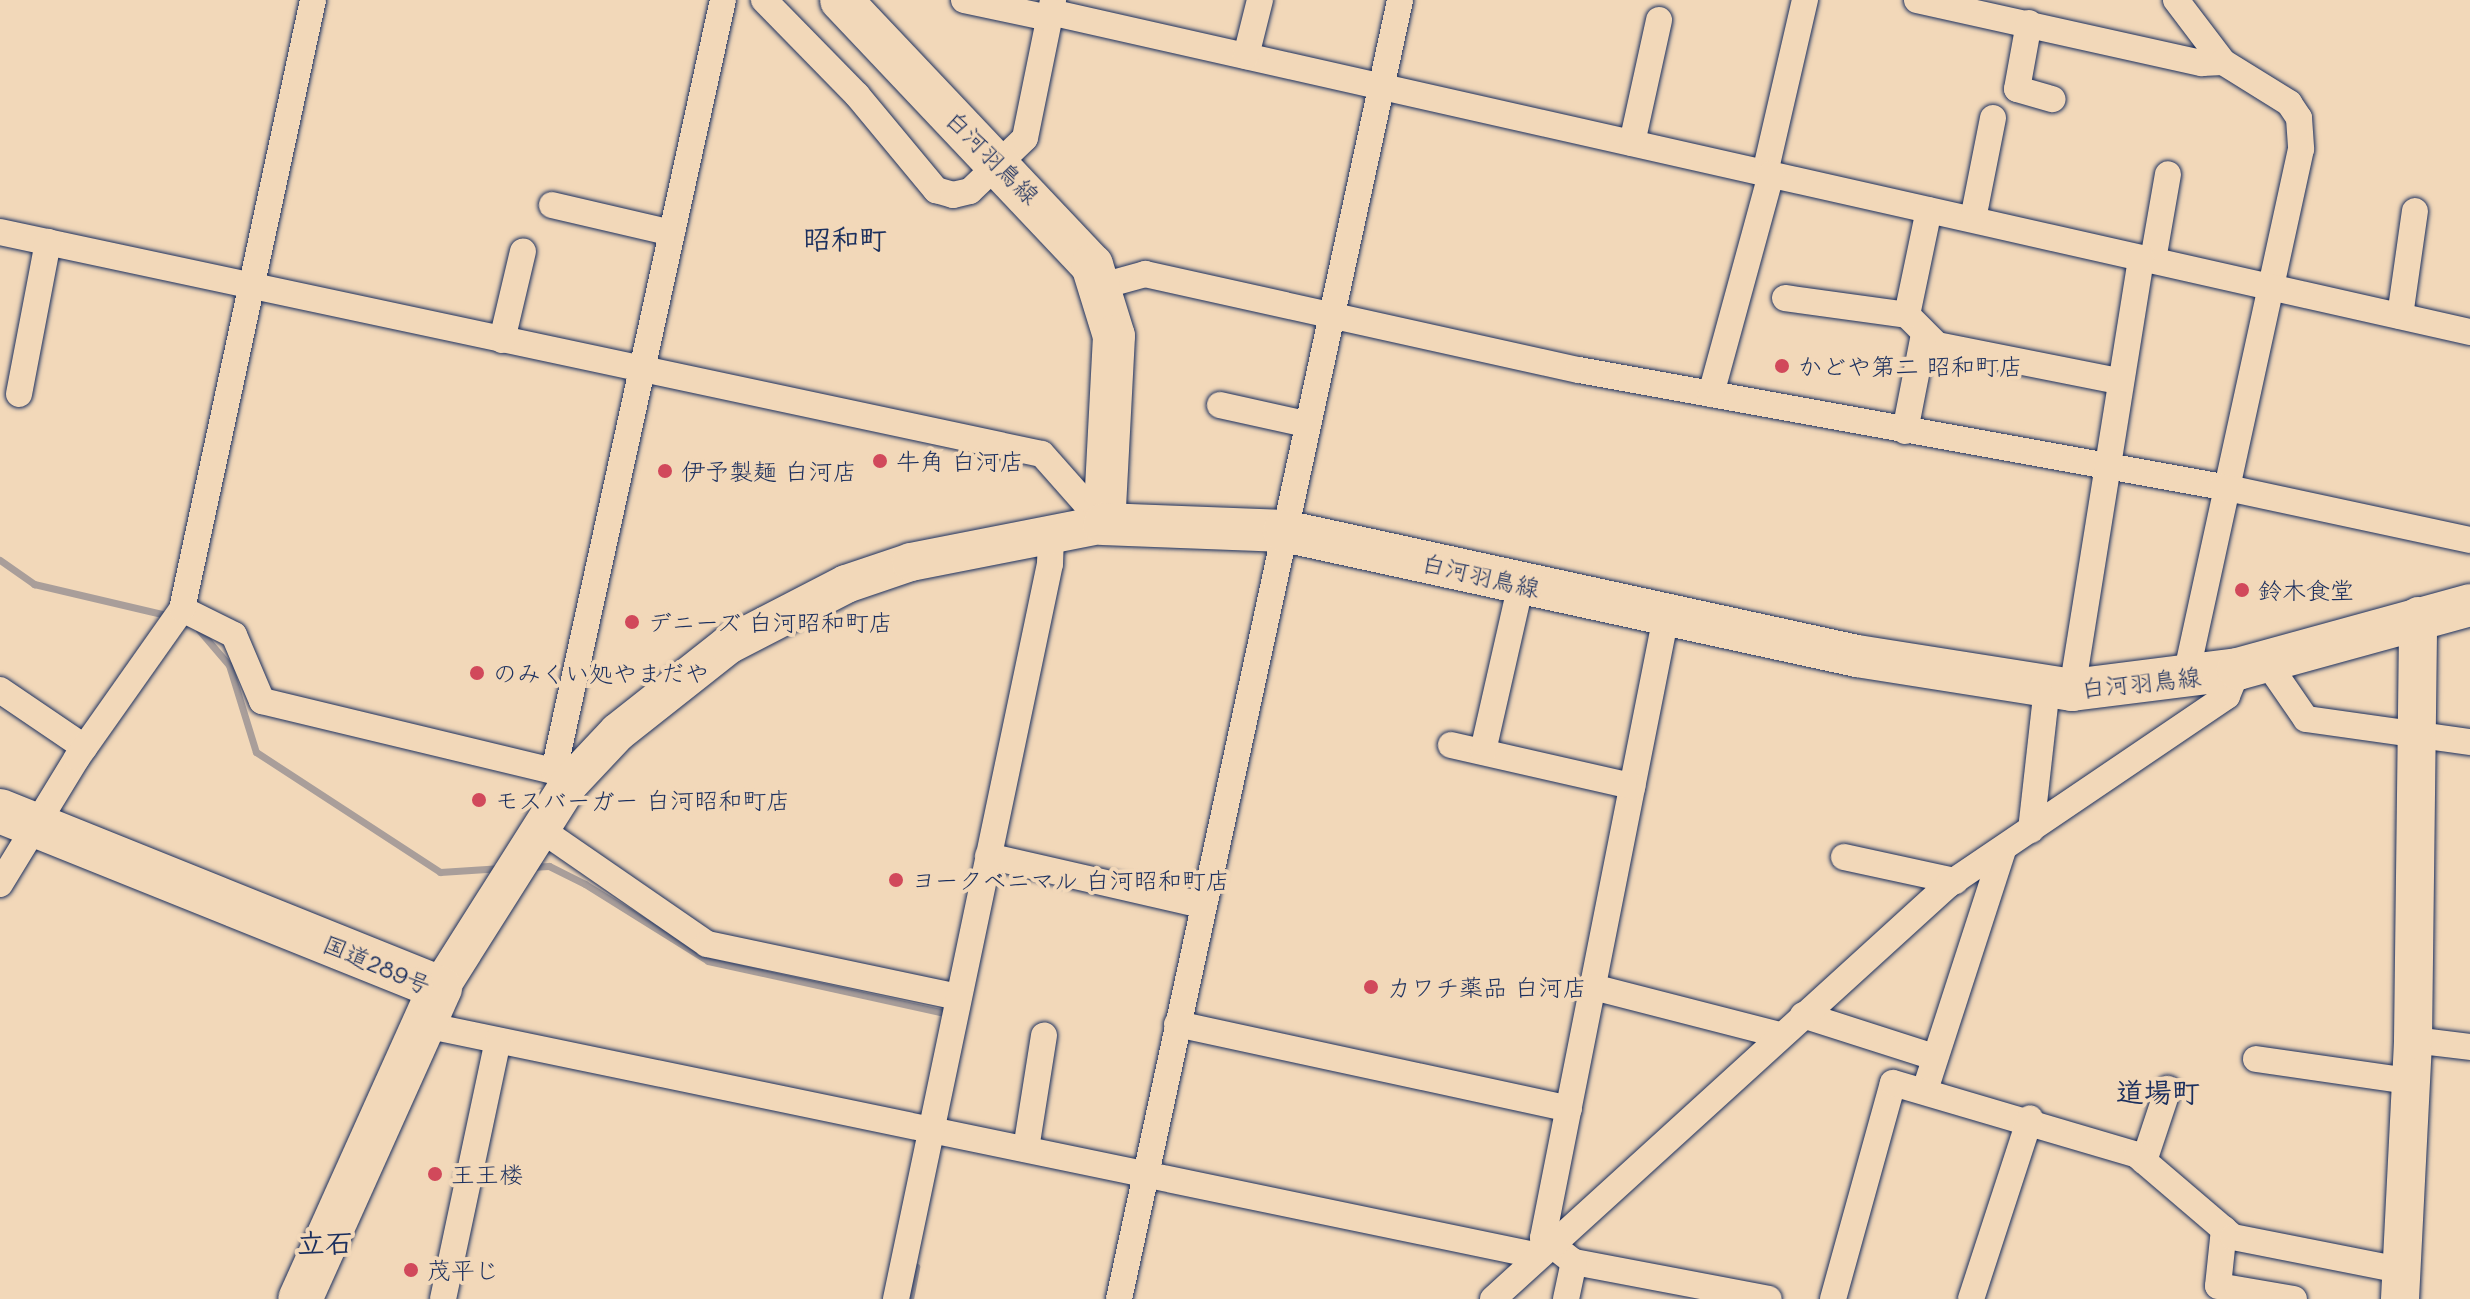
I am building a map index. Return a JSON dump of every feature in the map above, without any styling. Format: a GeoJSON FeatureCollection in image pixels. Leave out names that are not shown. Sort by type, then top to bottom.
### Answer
{"type":"FeatureCollection","features":[{"type":"Feature","properties":{"kind":"highway","name":"国道289号"},"geometry":{"type":"LineString","coordinates":[[0,811],[430,1006],[300,1299]]}},
{"type":"Feature","properties":{"kind":"main road","name":"白河羽鳥線"},"geometry":{"type":"LineString","coordinates":[[841,0],[1076,242],[1102,286],[1115,369],[1104,524],[1284,531],[1666,616],[2059,689],[2185,680],[2252,665],[2418,616],[2470,605]]}},
{"type":"Feature","properties":{"kind":"street"},"geometry":{"type":"LineString","coordinates":[[0,884],[39,829],[84,747],[182,609],[254,286],[313,0]]}},
{"type":"Feature","properties":{"kind":"street"},"geometry":{"type":"LineString","coordinates":[[723,0],[642,370],[562,778],[539,828],[430,1006],[498,1041],[1145,1174],[1545,1250],[1574,1262],[1705,1293],[1769,1299]]}},
{"type":"Feature","properties":{"kind":"street"},"geometry":{"type":"LineString","coordinates":[[764,0],[936,190],[970,191],[1025,138],[1051,10]]}},
{"type":"Feature","properties":{"kind":"street"},"geometry":{"type":"LineString","coordinates":[[964,0],[1051,10],[2470,332]]}},
{"type":"Feature","properties":{"kind":"street"},"geometry":{"type":"LineString","coordinates":[[1246,56],[1260,0]]}},
{"type":"Feature","properties":{"kind":"street"},"geometry":{"type":"LineString","coordinates":[[1119,1299],[1400,0]]}},
{"type":"Feature","properties":{"kind":"street"},"geometry":{"type":"LineString","coordinates":[[1711,394],[1768,174],[1805,0]]}},
{"type":"Feature","properties":{"kind":"street"},"geometry":{"type":"LineString","coordinates":[[1917,0],[2223,62],[2289,103],[2299,118],[2301,149],[2273,287],[2223,487],[2185,680]]}},
{"type":"Feature","properties":{"kind":"street"},"geometry":{"type":"LineString","coordinates":[[2176,0],[2223,62]]}},
{"type":"Feature","properties":{"kind":"street"},"geometry":{"type":"LineString","coordinates":[[1632,143],[1659,20]]}},
{"type":"Feature","properties":{"kind":"street"},"geometry":{"type":"LineString","coordinates":[[2029,23],[2017,89],[2053,99]]}},
{"type":"Feature","properties":{"kind":"street"},"geometry":{"type":"LineString","coordinates":[[1973,219],[1993,118]]}},
{"type":"Feature","properties":{"kind":"street"},"geometry":{"type":"LineString","coordinates":[[2031,830],[2107,468],[2119,381],[2168,174]]}},
{"type":"Feature","properties":{"kind":"street"},"geometry":{"type":"LineString","coordinates":[[552,205],[672,233]]}},
{"type":"Feature","properties":{"kind":"street"},"geometry":{"type":"LineString","coordinates":[[1905,431],[1929,210]]}},
{"type":"Feature","properties":{"kind":"street"},"geometry":{"type":"LineString","coordinates":[[2400,316],[2415,211]]}},
{"type":"Feature","properties":{"kind":"street"},"geometry":{"type":"LineString","coordinates":[[0,232],[1042,454],[1104,524]]}},
{"type":"Feature","properties":{"kind":"street"},"geometry":{"type":"LineString","coordinates":[[19,394],[48,242]]}},
{"type":"Feature","properties":{"kind":"street"},"geometry":{"type":"LineString","coordinates":[[502,340],[523,251]]}},
{"type":"Feature","properties":{"kind":"street"},"geometry":{"type":"LineString","coordinates":[[1102,286],[1145,274],[1711,394],[2223,487],[2470,540]]}},
{"type":"Feature","properties":{"kind":"street"},"geometry":{"type":"LineString","coordinates":[[1785,298],[1915,325],[1937,345],[2119,381]]}},
{"type":"Feature","properties":{"kind":"street"},"geometry":{"type":"LineString","coordinates":[[1220,405],[1306,424]]}},
{"type":"Feature","properties":{"kind":"street"},"geometry":{"type":"LineString","coordinates":[[562,778],[673,684],[787,612],[911,562],[1051,530],[1104,524]]}},
{"type":"Feature","properties":{"kind":"street"},"geometry":{"type":"LineString","coordinates":[[896,1299],[1050,564],[1051,530]]}},
{"type":"Feature","properties":{"kind":"street"},"geometry":{"type":"LineString","coordinates":[[1483,751],[1521,584]]}},
{"type":"Feature","properties":{"kind":"street"},"geometry":{"type":"LineString","coordinates":[[182,609],[234,635],[262,701],[562,778]]}},
{"type":"Feature","properties":{"kind":"street"},"geometry":{"type":"LineString","coordinates":[[1545,1250],[1543,1238],[1666,616]]}},
{"type":"Feature","properties":{"kind":"street"},"geometry":{"type":"LineString","coordinates":[[1833,1299],[1893,1083],[1926,1087],[2030,1118],[2144,1161],[2233,1237],[2400,1284],[2413,1040],[2419,737],[2418,616]]}},
{"type":"Feature","properties":{"kind":"street"},"geometry":{"type":"LineString","coordinates":[[1493,1299],[1780,1035],[1955,881],[2227,696],[2252,665],[2306,719],[2470,742]]}},
{"type":"Feature","properties":{"kind":"street"},"geometry":{"type":"LineString","coordinates":[[0,690],[84,747]]}},
{"type":"Feature","properties":{"kind":"street"},"geometry":{"type":"LineString","coordinates":[[1451,745],[1632,786]]}},
{"type":"Feature","properties":{"kind":"street"},"geometry":{"type":"LineString","coordinates":[[539,828],[707,944],[958,997]]}},
{"type":"Feature","properties":{"kind":"street"},"geometry":{"type":"LineString","coordinates":[[1926,1087],[2003,850]]}},
{"type":"Feature","properties":{"kind":"street"},"geometry":{"type":"LineString","coordinates":[[988,856],[1202,905]]}},
{"type":"Feature","properties":{"kind":"street"},"geometry":{"type":"LineString","coordinates":[[1844,857],[1955,881]]}},
{"type":"Feature","properties":{"kind":"street"},"geometry":{"type":"LineString","coordinates":[[1593,987],[1780,1035]]}},
{"type":"Feature","properties":{"kind":"street"},"geometry":{"type":"LineString","coordinates":[[1803,1015],[1934,1057]]}},
{"type":"Feature","properties":{"kind":"street"},"geometry":{"type":"LineString","coordinates":[[1177,1024],[1569,1109]]}},
{"type":"Feature","properties":{"kind":"street"},"geometry":{"type":"LineString","coordinates":[[1026,1149],[1044,1035]]}},
{"type":"Feature","properties":{"kind":"street"},"geometry":{"type":"LineString","coordinates":[[2413,1040],[2470,1047]]}},
{"type":"Feature","properties":{"kind":"street"},"geometry":{"type":"LineString","coordinates":[[443,1299],[498,1041]]}},
{"type":"Feature","properties":{"kind":"street"},"geometry":{"type":"LineString","coordinates":[[2256,1059],[2409,1081]]}},
{"type":"Feature","properties":{"kind":"street"},"geometry":{"type":"LineString","coordinates":[[2144,1161],[2168,1089]]}},
{"type":"Feature","properties":{"kind":"street"},"geometry":{"type":"LineString","coordinates":[[1971,1299],[2030,1118]]}},
{"type":"Feature","properties":{"kind":"street"},"geometry":{"type":"LineString","coordinates":[[2224,1229],[2218,1286],[2294,1299]]}},
{"type":"Feature","properties":{"kind":"street"},"geometry":{"type":"LineString","coordinates":[[1566,1299],[1574,1262]]}},
{"type":"Feature","properties":{"kind":"waterway"},"geometry":{"type":"LineString","coordinates":[[0,560],[34,584],[170,616]]}},
{"type":"Feature","properties":{"kind":"waterway"},"geometry":{"type":"LineString","coordinates":[[199,630],[229,665],[256,752],[440,872],[502,868]]}},
{"type":"Feature","properties":{"kind":"waterway"},"geometry":{"type":"LineString","coordinates":[[530,867],[549,866],[585,884],[708,961],[949,1014]]}},
{"type":"Feature","properties":{"kind":"waterway"},"geometry":{"type":"LineString","coordinates":[[910,1299],[916,1267]]}},
{"type":"Feature","properties":{"kind":"place","name":"かどや第二 昭和町店"},"geometry":{"type":"Point","coordinates":[1782,366]}},
{"type":"Feature","properties":{"kind":"place","name":"牛角 白河店"},"geometry":{"type":"Point","coordinates":[880,461]}},
{"type":"Feature","properties":{"kind":"place","name":"伊予製麺 白河店"},"geometry":{"type":"Point","coordinates":[665,471]}},
{"type":"Feature","properties":{"kind":"place","name":"鈴木食堂"},"geometry":{"type":"Point","coordinates":[2242,590]}},
{"type":"Feature","properties":{"kind":"place","name":"デニーズ 白河昭和町店"},"geometry":{"type":"Point","coordinates":[632,622]}},
{"type":"Feature","properties":{"kind":"place","name":"のみくい処やまだや"},"geometry":{"type":"Point","coordinates":[477,673]}},
{"type":"Feature","properties":{"kind":"place","name":"モスバーガー 白河昭和町店"},"geometry":{"type":"Point","coordinates":[479,800]}},
{"type":"Feature","properties":{"kind":"place","name":"ヨークベニマル 白河昭和町店"},"geometry":{"type":"Point","coordinates":[896,880]}},
{"type":"Feature","properties":{"kind":"place","name":"カワチ薬品 白河店"},"geometry":{"type":"Point","coordinates":[1371,987]}},
{"type":"Feature","properties":{"kind":"place","name":"王王楼"},"geometry":{"type":"Point","coordinates":[435,1174]}},
{"type":"Feature","properties":{"kind":"place","name":"茂平じ"},"geometry":{"type":"Point","coordinates":[411,1270]}},
{"type":"Feature","properties":{"kind":"district","name":"昭和町"},"geometry":{"type":"Point","coordinates":[845,238]}},
{"type":"Feature","properties":{"kind":"district","name":"道場町"},"geometry":{"type":"Point","coordinates":[2158,1091]}},
{"type":"Feature","properties":{"kind":"district","name":"立石"},"geometry":{"type":"Point","coordinates":[325,1242]}}]}
